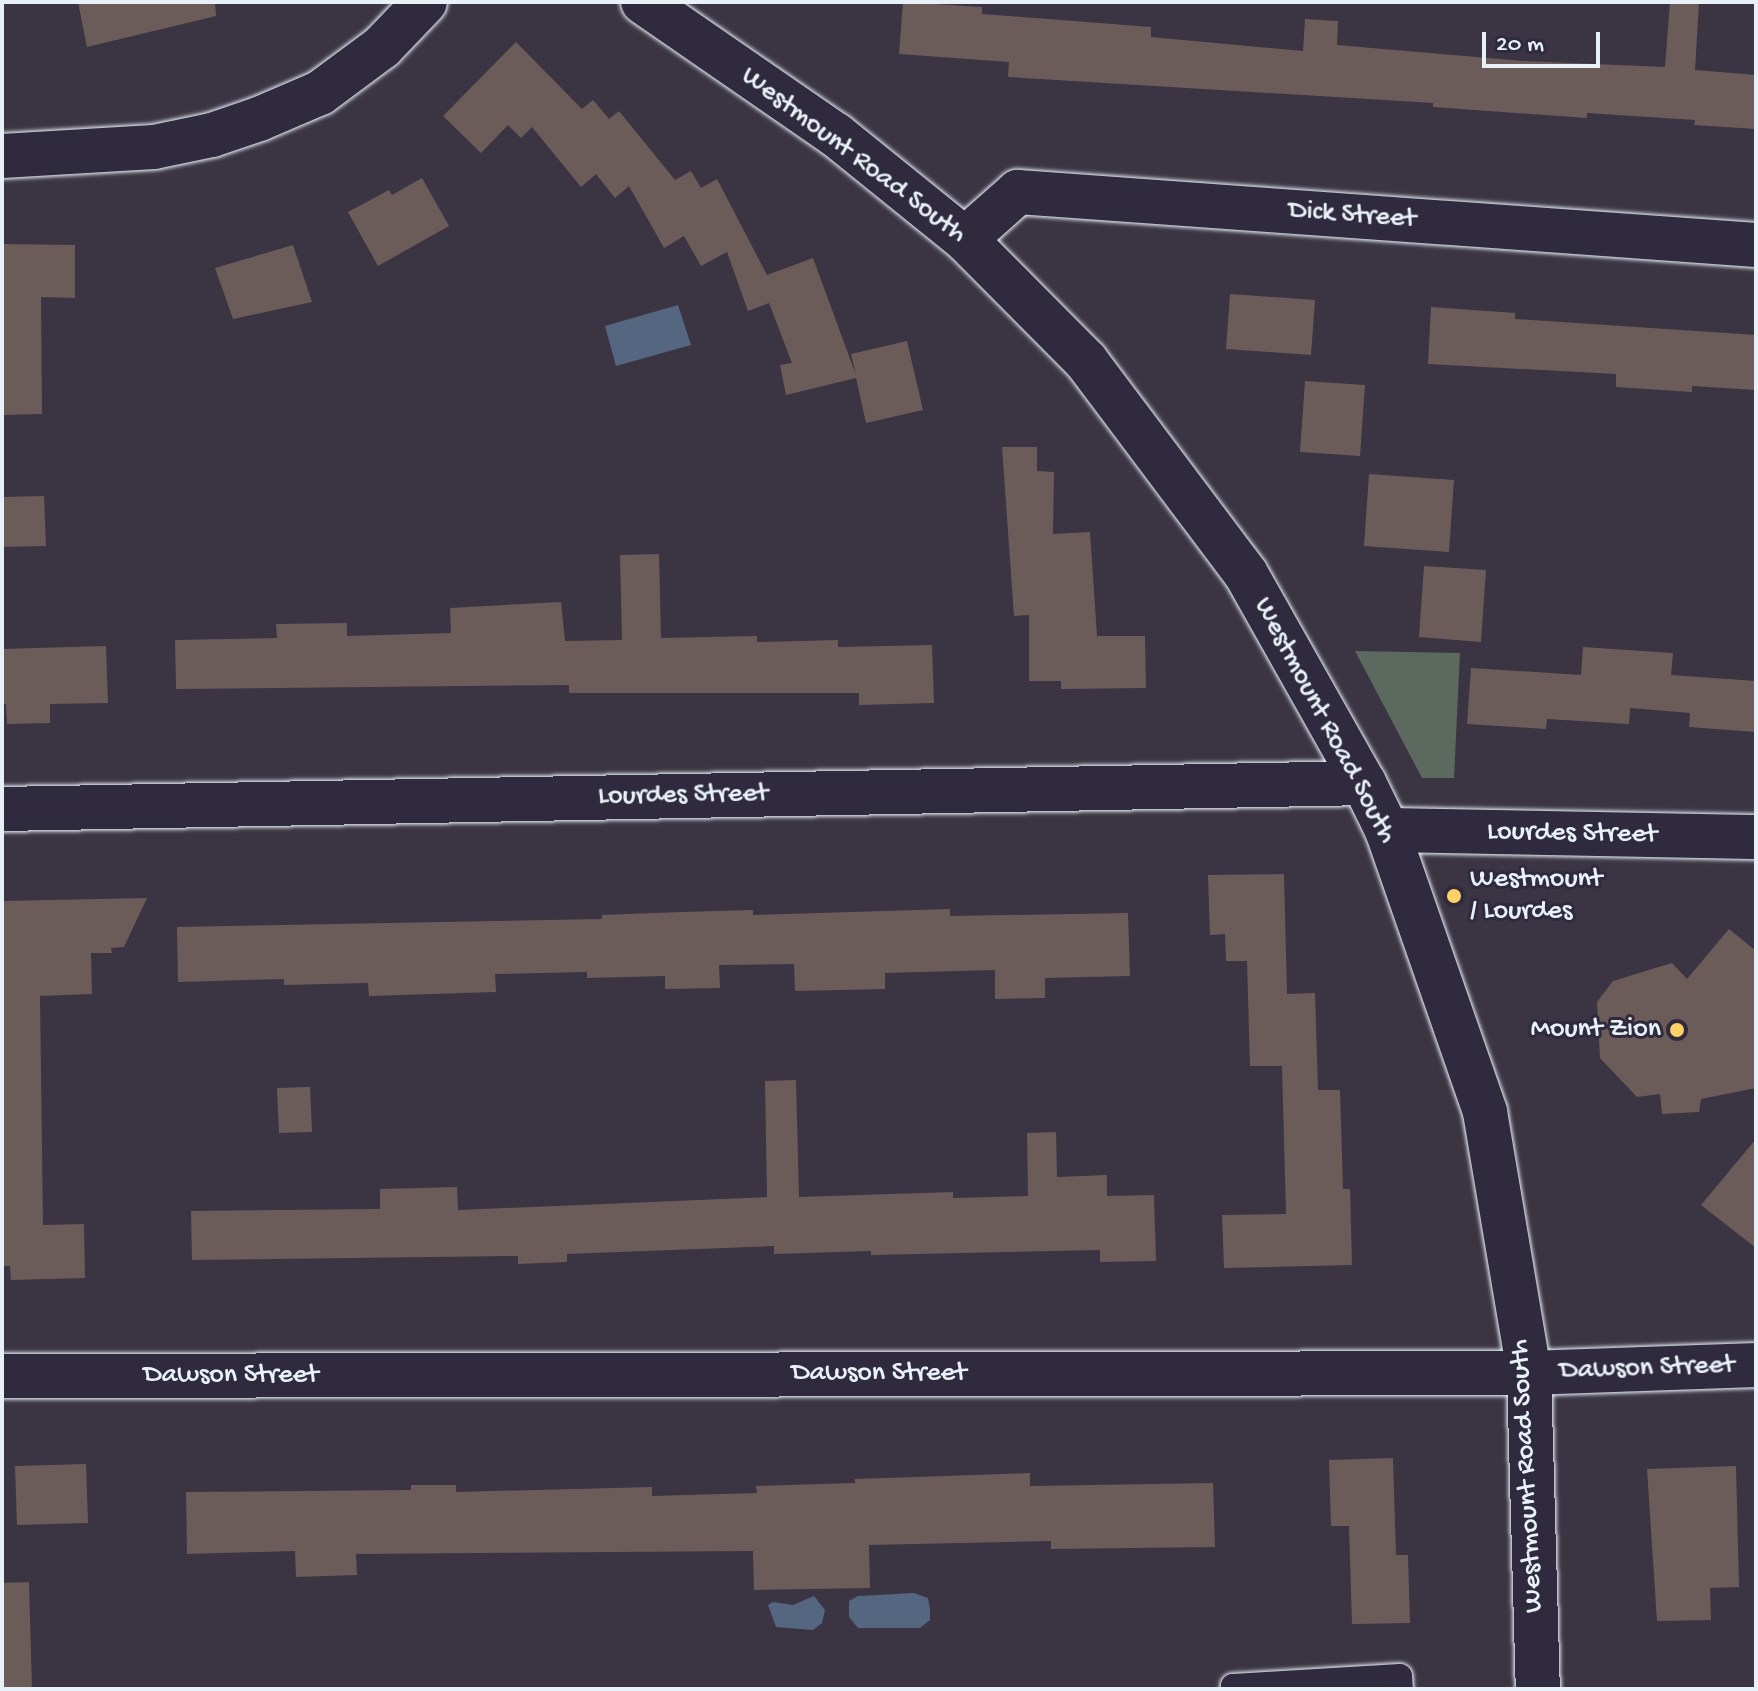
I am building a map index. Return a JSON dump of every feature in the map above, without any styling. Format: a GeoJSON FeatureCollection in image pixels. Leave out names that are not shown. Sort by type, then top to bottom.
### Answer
{"type":"FeatureCollection","features":[{"type":"Feature","properties":{"kind":"street"},"geometry":{"type":"LineString","coordinates":[[2,156],[154,147],[212,135],[259,119],[320,93],[382,47],[425,2]]}},
{"type":"Feature","properties":{"kind":"street","name":"Westmount Road South"},"geometry":{"type":"LineString","coordinates":[[643,2],[836,135],[965,239],[1086,361],[1246,574],[1364,783],[1387,830],[1485,1112],[1529,1373],[1538,1689]]}},
{"type":"Feature","properties":{"kind":"street","name":"Dick Street"},"geometry":{"type":"LineString","coordinates":[[965,239],[1018,192],[1756,245]]}},
{"type":"Feature","properties":{"kind":"street","name":"Lourdes Street"},"geometry":{"type":"LineString","coordinates":[[2,809],[1364,783]]}},
{"type":"Feature","properties":{"kind":"street","name":"Lourdes Street"},"geometry":{"type":"LineString","coordinates":[[1387,830],[1756,837]]}},
{"type":"Feature","properties":{"kind":"street","name":"Dawson Street"},"geometry":{"type":"LineString","coordinates":[[2,1376],[1529,1373],[1756,1365]]}},
{"type":"Feature","properties":{"kind":"lane"},"geometry":{"type":"LineString","coordinates":[[1233,1689],[1233,1686],[1400,1676],[1401,1689]]}},
{"type":"Feature","properties":{"kind":"green space"},"geometry":{"type":"Polygon","coordinates":[[[1355,651],[1460,653],[1454,778],[1422,778],[1355,651]]]}},
{"type":"Feature","properties":{"kind":"water"},"geometry":{"type":"Polygon","coordinates":[[[678,305],[691,345],[616,366],[605,326],[678,305]]]}},
{"type":"Feature","properties":{"kind":"water"},"geometry":{"type":"Polygon","coordinates":[[[914,1593],[928,1598],[930,1620],[920,1628],[858,1628],[849,1617],[849,1601],[858,1596],[914,1593]]]}},
{"type":"Feature","properties":{"kind":"water"},"geometry":{"type":"Polygon","coordinates":[[[814,1596],[825,1610],[822,1623],[813,1630],[776,1627],[768,1605],[773,1602],[793,1605],[814,1596]]]}},
{"type":"Feature","properties":{"kind":"building"},"geometry":{"type":"Polygon","coordinates":[[[78,2],[215,2],[216,16],[87,47],[78,2]]]}},
{"type":"Feature","properties":{"kind":"building"},"geometry":{"type":"Polygon","coordinates":[[[903,2],[982,7],[982,14],[1151,27],[1151,37],[1303,51],[1305,19],[1338,21],[1337,45],[1523,61],[1665,67],[1670,2],[1699,2],[1695,70],[1756,75],[1756,129],[1694,125],[1695,120],[1587,113],[1587,118],[1433,107],[1433,103],[1008,77],[1009,62],[899,54],[903,2]]]}},
{"type":"Feature","properties":{"kind":"building"},"geometry":{"type":"Polygon","coordinates":[[[516,42],[582,109],[593,100],[609,119],[619,111],[675,180],[691,171],[701,188],[717,179],[767,275],[813,258],[856,375],[851,354],[907,341],[923,410],[866,423],[856,378],[786,395],[780,365],[792,363],[769,303],[748,311],[727,252],[701,266],[684,236],[664,248],[629,186],[615,198],[596,174],[581,187],[532,127],[521,138],[508,125],[481,153],[443,116],[516,42]]]}},
{"type":"Feature","properties":{"kind":"building"},"geometry":{"type":"Polygon","coordinates":[[[422,178],[449,226],[378,266],[348,212],[389,190],[392,195],[422,178]]]}},
{"type":"Feature","properties":{"kind":"building"},"geometry":{"type":"Polygon","coordinates":[[[2,244],[75,245],[75,298],[41,297],[42,414],[2,415],[2,244]]]}},
{"type":"Feature","properties":{"kind":"building"},"geometry":{"type":"Polygon","coordinates":[[[293,245],[312,302],[233,319],[215,268],[293,245]]]}},
{"type":"Feature","properties":{"kind":"building"},"geometry":{"type":"Polygon","coordinates":[[[1230,294],[1315,300],[1311,355],[1226,349],[1230,294]]]}},
{"type":"Feature","properties":{"kind":"building"},"geometry":{"type":"Polygon","coordinates":[[[1431,307],[1515,313],[1515,319],[1756,335],[1756,390],[1692,386],[1692,392],[1616,387],[1616,374],[1428,364],[1431,307]]]}},
{"type":"Feature","properties":{"kind":"building"},"geometry":{"type":"Polygon","coordinates":[[[1305,381],[1365,385],[1360,456],[1300,452],[1305,381]]]}},
{"type":"Feature","properties":{"kind":"building"},"geometry":{"type":"Polygon","coordinates":[[[1002,447],[1037,447],[1037,471],[1054,472],[1053,534],[1090,532],[1097,636],[1145,636],[1146,688],[1061,689],[1061,681],[1029,681],[1029,615],[1014,616],[1002,447]]]}},
{"type":"Feature","properties":{"kind":"building"},"geometry":{"type":"Polygon","coordinates":[[[1369,474],[1454,480],[1449,552],[1364,546],[1369,474]]]}},
{"type":"Feature","properties":{"kind":"building"},"geometry":{"type":"Polygon","coordinates":[[[44,496],[46,546],[2,547],[2,497],[44,496]]]}},
{"type":"Feature","properties":{"kind":"building"},"geometry":{"type":"Polygon","coordinates":[[[659,554],[661,638],[757,636],[757,642],[838,640],[838,647],[932,645],[934,703],[859,705],[859,693],[569,693],[569,685],[176,689],[175,640],[277,638],[276,624],[347,623],[347,636],[451,633],[450,608],[561,602],[565,641],[622,640],[620,555],[659,554]]]}},
{"type":"Feature","properties":{"kind":"building"},"geometry":{"type":"Polygon","coordinates":[[[1424,566],[1486,570],[1481,642],[1419,637],[1424,566]]]}},
{"type":"Feature","properties":{"kind":"building"},"geometry":{"type":"Polygon","coordinates":[[[106,646],[108,703],[50,704],[50,723],[7,724],[6,704],[2,704],[2,649],[106,646]]]}},
{"type":"Feature","properties":{"kind":"building"},"geometry":{"type":"Polygon","coordinates":[[[1583,647],[1673,653],[1671,675],[1756,681],[1756,732],[1689,727],[1690,713],[1630,708],[1629,724],[1547,719],[1546,729],[1467,724],[1471,668],[1581,675],[1583,647]]]}},
{"type":"Feature","properties":{"kind":"building"},"geometry":{"type":"Polygon","coordinates":[[[1284,874],[1287,994],[1315,993],[1318,1090],[1340,1090],[1343,1189],[1350,1189],[1352,1265],[1224,1268],[1222,1215],[1286,1214],[1282,1066],[1250,1066],[1247,961],[1226,961],[1225,934],[1210,935],[1208,875],[1284,874]]]}},
{"type":"Feature","properties":{"kind":"building"},"geometry":{"type":"Polygon","coordinates":[[[147,898],[124,947],[111,948],[112,953],[91,953],[92,994],[40,996],[43,1225],[84,1224],[85,1278],[11,1280],[10,1266],[2,1266],[2,901],[147,898]]]}},
{"type":"Feature","properties":{"kind":"building"},"geometry":{"type":"Polygon","coordinates":[[[950,909],[950,916],[1128,913],[1130,976],[1045,978],[1045,998],[995,999],[995,970],[885,973],[885,989],[795,991],[794,964],[719,965],[720,988],[665,989],[665,976],[587,978],[587,972],[495,974],[496,992],[369,996],[368,983],[284,985],[284,979],[178,982],[177,927],[602,919],[602,915],[753,910],[753,915],[950,909]]]}},
{"type":"Feature","properties":{"kind":"building","name":"Mount Zion"},"geometry":{"type":"Polygon","coordinates":[[[1729,929],[1756,951],[1756,1088],[1701,1099],[1699,1112],[1662,1114],[1660,1094],[1637,1097],[1600,1058],[1597,1002],[1613,981],[1672,963],[1687,979],[1729,929]]]}},
{"type":"Feature","properties":{"kind":"building"},"geometry":{"type":"Polygon","coordinates":[[[796,1080],[799,1197],[953,1192],[953,1198],[1028,1196],[1027,1133],[1056,1132],[1057,1177],[1107,1175],[1107,1196],[1154,1195],[1156,1261],[1100,1262],[1100,1250],[774,1254],[774,1246],[567,1254],[567,1262],[518,1264],[518,1256],[192,1260],[191,1211],[380,1209],[380,1189],[457,1187],[458,1210],[767,1197],[765,1081],[796,1080]]]}},
{"type":"Feature","properties":{"kind":"building"},"geometry":{"type":"Polygon","coordinates":[[[310,1087],[312,1132],[279,1133],[277,1088],[310,1087]]]}},
{"type":"Feature","properties":{"kind":"building"},"geometry":{"type":"Polygon","coordinates":[[[1756,1139],[1756,1248],[1701,1205],[1756,1139]]]}},
{"type":"Feature","properties":{"kind":"building"},"geometry":{"type":"Polygon","coordinates":[[[1393,1458],[1396,1555],[1408,1555],[1410,1623],[1352,1624],[1349,1526],[1331,1526],[1329,1460],[1393,1458]]]}},
{"type":"Feature","properties":{"kind":"building"},"geometry":{"type":"Polygon","coordinates":[[[86,1464],[88,1523],[17,1525],[15,1466],[86,1464]]]}},
{"type":"Feature","properties":{"kind":"building"},"geometry":{"type":"Polygon","coordinates":[[[1736,1466],[1739,1587],[1710,1588],[1711,1620],[1657,1621],[1647,1469],[1736,1466]]]}},
{"type":"Feature","properties":{"kind":"building"},"geometry":{"type":"Polygon","coordinates":[[[1030,1473],[1030,1486],[1213,1483],[1215,1547],[1051,1549],[1051,1541],[869,1545],[870,1588],[754,1590],[753,1551],[356,1554],[357,1575],[296,1577],[295,1551],[187,1554],[186,1492],[411,1490],[411,1485],[456,1485],[456,1492],[652,1487],[652,1496],[757,1493],[756,1486],[855,1483],[855,1479],[1030,1473]]]}},
{"type":"Feature","properties":{"kind":"building"},"geometry":{"type":"Polygon","coordinates":[[[29,1582],[32,1689],[2,1689],[2,1583],[29,1582]]]}},
{"type":"Feature","properties":{"kind":"place","name":"Westmount / Lourdes"},"geometry":{"type":"Point","coordinates":[1454,896]}},
{"type":"Feature","properties":{"kind":"place","name":"Mount Zion"},"geometry":{"type":"Point","coordinates":[1677,1030]}}]}
